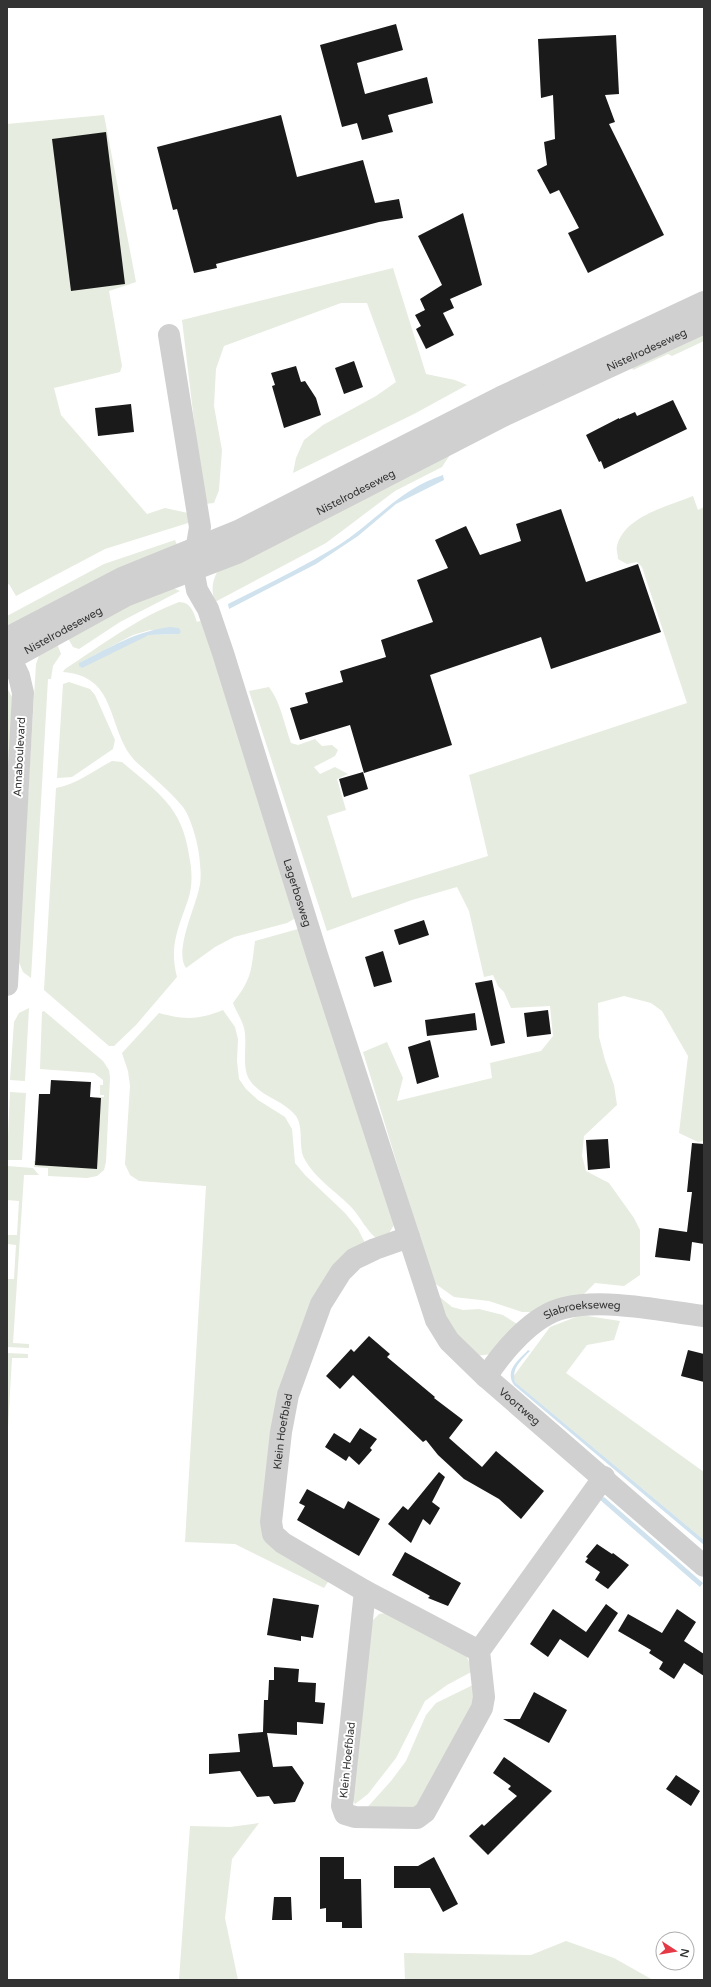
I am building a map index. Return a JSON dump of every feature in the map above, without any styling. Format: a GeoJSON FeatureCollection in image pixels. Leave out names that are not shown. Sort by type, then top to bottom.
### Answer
{"type":"FeatureCollection","features":[{"type":"Feature","properties":{"kind":"street","name":"Nistelrodeseweg"},"geometry":{"type":"LineString","coordinates":[[8,657],[126,596],[194,559],[238,532],[501,397],[704,302]]}},
{"type":"Feature","properties":{"kind":"street","name":"Nistelrodeseweg"},"geometry":{"type":"LineString","coordinates":[[7,638],[122,578],[194,559],[237,553],[503,416],[704,323]]}},
{"type":"Feature","properties":{"kind":"street"},"geometry":{"type":"LineString","coordinates":[[169,335],[200,527],[194,559]]}},
{"type":"Feature","properties":{"kind":"street","name":"Lagerbosweg"},"geometry":{"type":"LineString","coordinates":[[194,559],[197,590],[208,609],[223,653],[317,954],[409,1237]]}},
{"type":"Feature","properties":{"kind":"street","name":"Annaboulevard"},"geometry":{"type":"LineString","coordinates":[[7,985],[23,693],[19,676],[8,657]]}},
{"type":"Feature","properties":{"kind":"street","name":"Klein Hoefblad"},"geometry":{"type":"LineString","coordinates":[[365,1591],[342,1806],[345,1814],[355,1818],[417,1818],[425,1812],[482,1708],[484,1697],[479,1651],[365,1591],[283,1543],[273,1534],[271,1522],[274,1480],[288,1395],[321,1304],[341,1272],[354,1259],[375,1249],[409,1237]]}},
{"type":"Feature","properties":{"kind":"street","name":"Voortweg"},"geometry":{"type":"LineString","coordinates":[[409,1237],[436,1320],[448,1341],[486,1376],[604,1477],[704,1566]]}},
{"type":"Feature","properties":{"kind":"street","name":"Slabroekseweg"},"geometry":{"type":"LineString","coordinates":[[486,1376],[497,1359],[534,1322],[564,1308],[596,1304],[704,1316]]}},
{"type":"Feature","properties":{"kind":"street"},"geometry":{"type":"LineString","coordinates":[[479,1651],[604,1477]]}},
{"type":"Feature","properties":{"kind":"shaded area"},"geometry":{"type":"Polygon","coordinates":[[[104,115],[136,282],[109,291],[122,366],[120,372],[54,388],[61,415],[147,514],[165,508],[188,513],[188,523],[105,549],[16,596],[9,584],[7,585],[7,124],[104,115]]]}},
{"type":"Feature","properties":{"kind":"shaded area"},"geometry":{"type":"Polygon","coordinates":[[[393,268],[426,374],[455,380],[467,385],[414,414],[293,473],[296,458],[304,440],[323,425],[376,396],[396,382],[367,303],[341,303],[224,346],[216,369],[214,406],[222,450],[219,490],[214,503],[204,504],[182,320],[393,268]]]}},
{"type":"Feature","properties":{"kind":"shaded area"},"geometry":{"type":"Polygon","coordinates":[[[704,330],[704,341],[672,356],[668,354],[633,370],[631,365],[704,330]]]}},
{"type":"Feature","properties":{"kind":"shaded area"},"geometry":{"type":"Polygon","coordinates":[[[453,450],[442,467],[395,491],[326,543],[215,602],[213,587],[217,572],[453,450]]]}},
{"type":"Feature","properties":{"kind":"shaded area"},"geometry":{"type":"Polygon","coordinates":[[[693,496],[698,510],[704,507],[704,1141],[698,1142],[679,1133],[688,1056],[662,1011],[651,1003],[624,996],[598,1003],[599,1037],[614,1085],[617,1105],[584,1136],[582,1156],[586,1171],[609,1183],[634,1218],[640,1230],[640,1275],[624,1286],[595,1283],[581,1297],[537,1312],[522,1312],[489,1301],[454,1297],[433,1282],[363,1052],[387,1042],[403,1078],[397,1101],[492,1078],[490,1063],[541,1051],[553,1036],[550,1006],[511,1008],[504,992],[498,986],[493,975],[484,977],[469,911],[457,887],[412,900],[327,931],[249,691],[269,687],[277,700],[291,743],[298,745],[315,739],[322,746],[332,745],[338,750],[335,756],[314,767],[320,774],[335,767],[348,774],[337,779],[346,810],[327,816],[352,898],[488,856],[469,775],[687,703],[642,567],[637,562],[627,564],[618,559],[617,546],[621,536],[628,527],[638,520],[660,508],[693,496]]]}},
{"type":"Feature","properties":{"kind":"shaded area"},"geometry":{"type":"Polygon","coordinates":[[[175,540],[178,547],[7,630],[7,616],[104,564],[175,540]]]}},
{"type":"Feature","properties":{"kind":"shaded area"},"geometry":{"type":"Polygon","coordinates":[[[173,588],[180,591],[120,622],[79,649],[73,647],[66,635],[150,590],[173,588]]]}},
{"type":"Feature","properties":{"kind":"shaded area"},"geometry":{"type":"Polygon","coordinates":[[[179,602],[183,602],[189,606],[195,615],[197,622],[203,620],[298,913],[294,919],[287,923],[234,937],[215,947],[186,968],[183,961],[182,952],[186,930],[197,897],[201,877],[199,851],[189,819],[183,807],[176,799],[131,756],[123,743],[108,703],[93,682],[80,675],[63,672],[65,669],[120,632],[164,608],[179,602]],[[150,630],[133,635],[79,663],[149,635],[179,634],[150,630]]]}},
{"type":"Feature","properties":{"kind":"shaded area"},"geometry":{"type":"Polygon","coordinates":[[[56,641],[61,654],[53,666],[51,679],[48,679],[31,978],[23,972],[18,960],[36,664],[40,653],[56,641]]]}},
{"type":"Feature","properties":{"kind":"shaded area"},"geometry":{"type":"Polygon","coordinates":[[[69,682],[90,689],[95,695],[115,740],[113,749],[72,777],[57,778],[63,684],[69,682]]]}},
{"type":"Feature","properties":{"kind":"shaded area"},"geometry":{"type":"Polygon","coordinates":[[[7,688],[12,697],[7,804],[7,688]]]}},
{"type":"Feature","properties":{"kind":"shaded area"},"geometry":{"type":"Polygon","coordinates":[[[112,761],[122,762],[157,792],[174,812],[186,838],[192,878],[190,894],[178,929],[174,947],[177,977],[136,1025],[114,1046],[109,1046],[44,990],[56,788],[71,784],[112,761]]]}},
{"type":"Feature","properties":{"kind":"shaded area"},"geometry":{"type":"Polygon","coordinates":[[[298,929],[394,1225],[388,1235],[377,1239],[352,1208],[320,1179],[304,1158],[301,1148],[300,1126],[296,1116],[285,1106],[259,1090],[249,1079],[245,1067],[244,1028],[233,1003],[244,987],[250,974],[255,941],[298,929]]]}},
{"type":"Feature","properties":{"kind":"shaded area"},"geometry":{"type":"Polygon","coordinates":[[[29,1008],[25,1081],[10,1080],[14,1022],[19,1013],[29,1008]]]}},
{"type":"Feature","properties":{"kind":"shaded area"},"geometry":{"type":"Polygon","coordinates":[[[223,1010],[235,1027],[238,1039],[237,1061],[239,1079],[246,1089],[258,1100],[285,1117],[292,1129],[295,1163],[305,1175],[345,1213],[358,1229],[365,1243],[339,1261],[260,1524],[330,1579],[324,1588],[235,1544],[185,1542],[206,1186],[139,1181],[130,1175],[125,1164],[130,1086],[128,1071],[122,1053],[159,1013],[176,1017],[191,1018],[206,1016],[223,1010]]]}},
{"type":"Feature","properties":{"kind":"shaded area"},"geometry":{"type":"Polygon","coordinates":[[[44,1011],[103,1061],[109,1070],[110,1077],[106,1162],[104,1170],[97,1176],[87,1178],[48,1176],[48,1168],[34,1167],[34,1161],[93,1165],[96,1097],[104,1097],[104,1095],[100,1095],[100,1085],[103,1085],[103,1080],[94,1073],[40,1069],[42,1012],[44,1011]]]}},
{"type":"Feature","properties":{"kind":"shaded area"},"geometry":{"type":"Polygon","coordinates":[[[10,1092],[26,1093],[22,1160],[7,1160],[10,1092]]]}},
{"type":"Feature","properties":{"kind":"shaded area"},"geometry":{"type":"Polygon","coordinates":[[[7,1166],[33,1168],[39,1175],[24,1175],[13,1343],[29,1344],[29,1348],[7,1347],[7,1279],[14,1279],[16,1245],[7,1244],[7,1235],[17,1235],[19,1201],[7,1200],[7,1166]]]}},
{"type":"Feature","properties":{"kind":"shaded area"},"geometry":{"type":"Polygon","coordinates":[[[435,1293],[452,1307],[463,1310],[479,1309],[503,1315],[520,1326],[492,1354],[476,1356],[469,1353],[440,1312],[435,1293]]]}},
{"type":"Feature","properties":{"kind":"shaded area"},"geometry":{"type":"Polygon","coordinates":[[[581,1315],[620,1321],[614,1340],[587,1345],[566,1373],[704,1472],[704,1540],[515,1382],[513,1377],[550,1327],[581,1315]]]}},
{"type":"Feature","properties":{"kind":"shaded area"},"geometry":{"type":"Polygon","coordinates":[[[7,1353],[28,1354],[28,1358],[12,1358],[7,1445],[7,1353]]]}},
{"type":"Feature","properties":{"kind":"shaded area"},"geometry":{"type":"Polygon","coordinates":[[[393,1612],[466,1655],[473,1671],[447,1685],[425,1701],[396,1758],[368,1794],[355,1804],[350,1795],[370,1623],[379,1614],[393,1612]]]}},
{"type":"Feature","properties":{"kind":"shaded area"},"geometry":{"type":"Polygon","coordinates":[[[475,1684],[476,1702],[415,1808],[364,1811],[391,1781],[406,1761],[426,1715],[436,1703],[475,1684]]]}},
{"type":"Feature","properties":{"kind":"shaded area"},"geometry":{"type":"Polygon","coordinates":[[[259,1823],[232,1859],[225,1918],[238,1980],[179,1980],[190,1826],[230,1827],[259,1823]]]}},
{"type":"Feature","properties":{"kind":"shaded area"},"geometry":{"type":"Polygon","coordinates":[[[566,1941],[614,1958],[653,1980],[405,1980],[404,1953],[531,1955],[566,1941]]]}},
{"type":"Feature","properties":{"kind":"water"},"geometry":{"type":"Polygon","coordinates":[[[443,475],[444,480],[396,504],[358,536],[316,564],[229,609],[228,604],[321,556],[348,539],[386,508],[412,490],[443,475]]]}},
{"type":"Feature","properties":{"kind":"water"},"geometry":{"type":"Polygon","coordinates":[[[170,627],[179,628],[181,632],[179,634],[149,635],[82,668],[79,666],[79,663],[134,636],[157,629],[170,627]]]}},
{"type":"Feature","properties":{"kind":"water"},"geometry":{"type":"Polygon","coordinates":[[[528,1350],[530,1351],[520,1361],[514,1373],[515,1382],[704,1540],[704,1545],[514,1385],[511,1380],[512,1370],[528,1350]]]}},
{"type":"Feature","properties":{"kind":"water"},"geometry":{"type":"Polygon","coordinates":[[[604,1497],[703,1583],[700,1587],[599,1499],[604,1497]]]}},
{"type":"Feature","properties":{"kind":"building"},"geometry":{"type":"Polygon","coordinates":[[[396,24],[403,50],[357,63],[365,94],[427,77],[433,103],[388,115],[393,132],[362,140],[357,123],[342,127],[320,45],[396,24]]]}},
{"type":"Feature","properties":{"kind":"building"},"geometry":{"type":"Polygon","coordinates":[[[616,35],[619,94],[605,95],[615,122],[609,124],[664,235],[588,273],[568,233],[579,228],[559,190],[550,194],[537,170],[547,165],[544,142],[555,139],[553,95],[541,98],[538,39],[616,35]]]}},
{"type":"Feature","properties":{"kind":"building"},"geometry":{"type":"Polygon","coordinates":[[[281,115],[297,177],[363,160],[375,203],[399,199],[403,218],[379,222],[216,264],[217,268],[194,273],[177,209],[173,210],[157,147],[281,115]]]}},
{"type":"Feature","properties":{"kind":"building"},"geometry":{"type":"Polygon","coordinates":[[[106,132],[125,284],[71,291],[52,139],[106,132]]]}},
{"type":"Feature","properties":{"kind":"building"},"geometry":{"type":"Polygon","coordinates":[[[463,213],[482,285],[450,299],[454,308],[443,313],[454,335],[426,349],[416,329],[421,326],[415,315],[425,310],[420,299],[442,285],[418,236],[463,213]]]}},
{"type":"Feature","properties":{"kind":"building"},"geometry":{"type":"Polygon","coordinates":[[[354,361],[363,387],[344,394],[335,368],[354,361]]]}},
{"type":"Feature","properties":{"kind":"building"},"geometry":{"type":"Polygon","coordinates":[[[296,366],[301,382],[305,381],[316,398],[321,415],[284,428],[272,386],[275,385],[271,373],[296,366]]]}},
{"type":"Feature","properties":{"kind":"building"},"geometry":{"type":"Polygon","coordinates":[[[673,400],[687,429],[604,469],[586,435],[619,418],[635,412],[637,416],[673,400]]]}},
{"type":"Feature","properties":{"kind":"building"},"geometry":{"type":"Polygon","coordinates":[[[131,404],[134,432],[98,436],[95,408],[131,404]]]}},
{"type":"Feature","properties":{"kind":"building"},"geometry":{"type":"Polygon","coordinates":[[[561,509],[586,582],[638,564],[661,632],[551,669],[541,637],[430,675],[452,745],[364,773],[350,725],[300,740],[290,708],[308,703],[305,693],[343,682],[340,671],[386,657],[381,640],[433,622],[417,580],[448,568],[435,540],[466,526],[480,555],[521,541],[516,524],[561,509]]]}},
{"type":"Feature","properties":{"kind":"building"},"geometry":{"type":"Polygon","coordinates":[[[363,772],[368,789],[344,797],[339,779],[363,772]]]}},
{"type":"Feature","properties":{"kind":"building"},"geometry":{"type":"Polygon","coordinates":[[[424,920],[429,935],[399,945],[394,930],[424,920]]]}},
{"type":"Feature","properties":{"kind":"building"},"geometry":{"type":"Polygon","coordinates":[[[383,951],[392,982],[374,987],[365,957],[383,951]]]}},
{"type":"Feature","properties":{"kind":"building"},"geometry":{"type":"Polygon","coordinates":[[[492,980],[505,1043],[491,1046],[475,983],[492,980]]]}},
{"type":"Feature","properties":{"kind":"building"},"geometry":{"type":"Polygon","coordinates":[[[548,1010],[551,1034],[527,1037],[524,1013],[548,1010]]]}},
{"type":"Feature","properties":{"kind":"building"},"geometry":{"type":"Polygon","coordinates":[[[475,1013],[477,1030],[427,1036],[425,1020],[475,1013]]]}},
{"type":"Feature","properties":{"kind":"building"},"geometry":{"type":"Polygon","coordinates":[[[430,1040],[439,1077],[417,1084],[408,1047],[430,1040]]]}},
{"type":"Feature","properties":{"kind":"building"},"geometry":{"type":"Polygon","coordinates":[[[51,1080],[91,1082],[90,1097],[101,1098],[97,1169],[35,1165],[39,1094],[50,1094],[51,1080]]]}},
{"type":"Feature","properties":{"kind":"building"},"geometry":{"type":"Polygon","coordinates":[[[608,1139],[610,1168],[588,1170],[586,1140],[608,1139]]]}},
{"type":"Feature","properties":{"kind":"building"},"geometry":{"type":"Polygon","coordinates":[[[692,1143],[704,1144],[704,1244],[692,1242],[690,1261],[655,1257],[659,1228],[687,1232],[692,1192],[687,1192],[692,1143]]]}},
{"type":"Feature","properties":{"kind":"building"},"geometry":{"type":"Polygon","coordinates":[[[369,1336],[390,1354],[387,1357],[435,1397],[434,1398],[463,1420],[449,1438],[458,1446],[482,1467],[496,1451],[544,1491],[521,1519],[499,1499],[464,1479],[438,1455],[426,1440],[423,1442],[353,1375],[340,1389],[326,1376],[351,1349],[354,1352],[369,1336]]]}},
{"type":"Feature","properties":{"kind":"building"},"geometry":{"type":"Polygon","coordinates":[[[688,1350],[704,1354],[704,1382],[681,1376],[688,1350]]]}},
{"type":"Feature","properties":{"kind":"building"},"geometry":{"type":"Polygon","coordinates":[[[360,1428],[377,1439],[370,1448],[372,1450],[359,1465],[349,1456],[346,1461],[325,1447],[334,1433],[350,1443],[360,1428]]]}},
{"type":"Feature","properties":{"kind":"building"},"geometry":{"type":"Polygon","coordinates":[[[439,1472],[445,1477],[432,1502],[440,1508],[430,1525],[423,1519],[411,1543],[388,1524],[403,1506],[408,1510],[439,1472]]]}},
{"type":"Feature","properties":{"kind":"building"},"geometry":{"type":"Polygon","coordinates":[[[307,1489],[344,1509],[348,1501],[380,1519],[359,1556],[297,1520],[305,1506],[299,1503],[307,1489]]]}},
{"type":"Feature","properties":{"kind":"building"},"geometry":{"type":"Polygon","coordinates":[[[597,1544],[612,1554],[613,1553],[629,1565],[608,1589],[595,1580],[600,1572],[585,1562],[588,1558],[586,1557],[597,1544]]]}},
{"type":"Feature","properties":{"kind":"building"},"geometry":{"type":"Polygon","coordinates":[[[405,1552],[461,1583],[448,1606],[428,1598],[430,1596],[392,1575],[405,1552]]]}},
{"type":"Feature","properties":{"kind":"building"},"geometry":{"type":"Polygon","coordinates":[[[273,1598],[319,1605],[313,1638],[301,1636],[301,1641],[267,1635],[273,1598]]]}},
{"type":"Feature","properties":{"kind":"building"},"geometry":{"type":"Polygon","coordinates":[[[606,1604],[618,1613],[588,1658],[560,1639],[548,1657],[530,1644],[553,1609],[586,1632],[606,1604]]]}},
{"type":"Feature","properties":{"kind":"building"},"geometry":{"type":"Polygon","coordinates":[[[677,1609],[696,1622],[684,1641],[704,1654],[704,1676],[684,1663],[674,1679],[659,1669],[663,1662],[649,1653],[651,1650],[618,1631],[628,1614],[662,1633],[677,1609]]]}},
{"type":"Feature","properties":{"kind":"building"},"geometry":{"type":"Polygon","coordinates":[[[274,1667],[299,1669],[298,1682],[316,1683],[315,1702],[325,1703],[323,1724],[297,1722],[297,1735],[267,1733],[273,1767],[292,1766],[304,1783],[295,1802],[274,1804],[269,1796],[257,1797],[240,1771],[209,1774],[209,1754],[240,1752],[238,1734],[263,1732],[264,1700],[268,1700],[269,1680],[274,1680],[274,1667]]]}},
{"type":"Feature","properties":{"kind":"building"},"geometry":{"type":"Polygon","coordinates":[[[534,1692],[567,1710],[549,1743],[503,1719],[520,1719],[534,1692]]]}},
{"type":"Feature","properties":{"kind":"building"},"geometry":{"type":"Polygon","coordinates":[[[504,1757],[552,1791],[488,1855],[469,1836],[482,1824],[484,1826],[517,1796],[508,1789],[511,1786],[493,1773],[504,1757]]]}},
{"type":"Feature","properties":{"kind":"building"},"geometry":{"type":"Polygon","coordinates":[[[676,1775],[700,1791],[691,1806],[666,1789],[676,1775]]]}},
{"type":"Feature","properties":{"kind":"building"},"geometry":{"type":"Polygon","coordinates":[[[320,1857],[344,1857],[344,1879],[361,1879],[362,1928],[342,1928],[342,1922],[326,1922],[326,1908],[320,1909],[320,1857]]]}},
{"type":"Feature","properties":{"kind":"building"},"geometry":{"type":"Polygon","coordinates":[[[434,1857],[458,1904],[443,1912],[430,1888],[394,1888],[394,1866],[418,1866],[434,1857]]]}},
{"type":"Feature","properties":{"kind":"building"},"geometry":{"type":"Polygon","coordinates":[[[274,1897],[291,1897],[292,1920],[272,1920],[274,1897]]]}}]}
